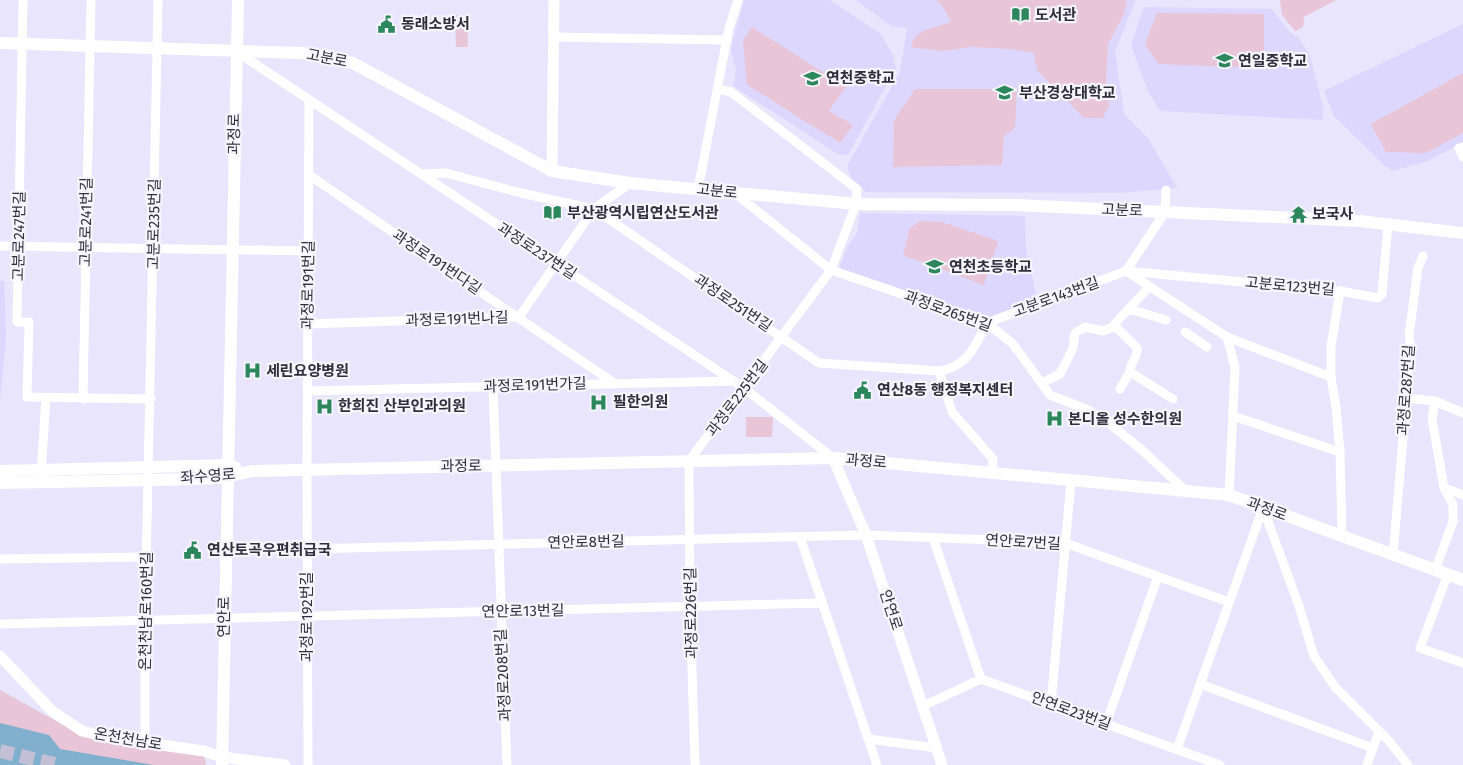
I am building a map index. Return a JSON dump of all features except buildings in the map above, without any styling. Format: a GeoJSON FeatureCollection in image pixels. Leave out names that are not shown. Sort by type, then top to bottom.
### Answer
{"type":"FeatureCollection","features":[{"type":"Feature","properties":{"kind":"main road","name":"과정로"},"geometry":{"type":"LineString","coordinates":[[227,471],[238,0]]}},
{"type":"Feature","properties":{"kind":"main road","name":"고분로"},"geometry":{"type":"LineString","coordinates":[[0,43],[302,53],[354,63],[552,171],[630,183],[856,204],[1015,205],[1165,212],[1388,224],[1463,233]]}},
{"type":"Feature","properties":{"kind":"main road","name":"과정로"},"geometry":{"type":"LineString","coordinates":[[252,471],[833,458],[1229,495],[1463,580]]}},
{"type":"Feature","properties":{"kind":"main road","name":"좌수영로"},"geometry":{"type":"LineString","coordinates":[[0,471],[41,476],[252,471]]}},
{"type":"Feature","properties":{"kind":"main road","name":"연안로"},"geometry":{"type":"LineString","coordinates":[[222,761],[227,471]]}},
{"type":"Feature","properties":{"kind":"main road","name":"좌수영로"},"geometry":{"type":"LineString","coordinates":[[0,483],[41,476]]}},
{"type":"Feature","properties":{"kind":"street","name":"고분로247번길"},"geometry":{"type":"LineString","coordinates":[[23,0],[18,322],[29,322],[26,398],[46,398]]}},
{"type":"Feature","properties":{"kind":"street","name":"고분로241번길"},"geometry":{"type":"LineString","coordinates":[[83,399],[91,0]]}},
{"type":"Feature","properties":{"kind":"street","name":"고분로235번길"},"geometry":{"type":"LineString","coordinates":[[149,474],[158,0]]}},
{"type":"Feature","properties":{"kind":"street"},"geometry":{"type":"LineString","coordinates":[[552,171],[554,0]]}},
{"type":"Feature","properties":{"kind":"street"},"geometry":{"type":"LineString","coordinates":[[698,189],[727,40],[738,0]]}},
{"type":"Feature","properties":{"kind":"street"},"geometry":{"type":"LineString","coordinates":[[553,37],[727,40]]}},
{"type":"Feature","properties":{"kind":"street","name":"과정로237번길"},"geometry":{"type":"LineString","coordinates":[[236,51],[734,380],[833,458]]}},
{"type":"Feature","properties":{"kind":"street"},"geometry":{"type":"LineString","coordinates":[[718,89],[731,92],[857,189],[856,204]]}},
{"type":"Feature","properties":{"kind":"street","name":"과정로191번길"},"geometry":{"type":"LineString","coordinates":[[307,470],[309,100]]}},
{"type":"Feature","properties":{"kind":"street"},"geometry":{"type":"LineString","coordinates":[[1463,147],[1459,148],[1463,157]]}},
{"type":"Feature","properties":{"kind":"street","name":"과정로251번길"},"geometry":{"type":"LineString","coordinates":[[422,174],[446,173],[521,193],[594,208],[782,336],[819,364],[939,372]]}},
{"type":"Feature","properties":{"kind":"street","name":"과정로191번다길"},"geometry":{"type":"LineString","coordinates":[[310,175],[614,383]]}},
{"type":"Feature","properties":{"kind":"street","name":"과정로191번나길"},"geometry":{"type":"LineString","coordinates":[[308,324],[519,318],[594,208],[630,183]]}},
{"type":"Feature","properties":{"kind":"street"},"geometry":{"type":"LineString","coordinates":[[1166,190],[1165,212],[1126,272],[1227,337],[1331,377]]}},
{"type":"Feature","properties":{"kind":"street","name":"과정로265번길"},"geometry":{"type":"LineString","coordinates":[[736,194],[831,270],[987,323],[1013,344],[1050,395],[1086,409],[1105,420],[1143,451],[1186,491]]}},
{"type":"Feature","properties":{"kind":"street","name":"과정로225번길"},"geometry":{"type":"LineString","coordinates":[[690,462],[831,270],[856,204]]}},
{"type":"Feature","properties":{"kind":"street","name":"고분로123번길"},"geometry":{"type":"LineString","coordinates":[[1126,272],[1340,291],[1378,298],[1382,294],[1388,224]]}},
{"type":"Feature","properties":{"kind":"street"},"geometry":{"type":"LineString","coordinates":[[0,246],[309,251]]}},
{"type":"Feature","properties":{"kind":"street","name":"과정로287번길"},"geometry":{"type":"LineString","coordinates":[[1393,555],[1406,398],[1403,384],[1409,369],[1410,336],[1418,268],[1423,256]]}},
{"type":"Feature","properties":{"kind":"street","name":"고분로143번길"},"geometry":{"type":"LineString","coordinates":[[987,323],[1126,272]]}},
{"type":"Feature","properties":{"kind":"street"},"geometry":{"type":"LineString","coordinates":[[1042,383],[1060,374],[1073,348],[1075,333],[1085,327],[1103,331],[1114,325],[1149,287]]}},
{"type":"Feature","properties":{"kind":"street"},"geometry":{"type":"LineString","coordinates":[[1340,291],[1331,346],[1331,377],[1340,452],[1342,536]]}},
{"type":"Feature","properties":{"kind":"street"},"geometry":{"type":"LineString","coordinates":[[1129,309],[1166,320]]}},
{"type":"Feature","properties":{"kind":"street"},"geometry":{"type":"LineString","coordinates":[[987,323],[969,357],[959,365],[939,372],[952,412],[993,459],[992,473]]}},
{"type":"Feature","properties":{"kind":"street"},"geometry":{"type":"LineString","coordinates":[[1114,325],[1137,348],[1130,372],[1120,389]]}},
{"type":"Feature","properties":{"kind":"street"},"geometry":{"type":"LineString","coordinates":[[1185,332],[1207,347]]}},
{"type":"Feature","properties":{"kind":"street"},"geometry":{"type":"LineString","coordinates":[[1227,337],[1235,367],[1229,495]]}},
{"type":"Feature","properties":{"kind":"street"},"geometry":{"type":"LineString","coordinates":[[1130,372],[1173,399]]}},
{"type":"Feature","properties":{"kind":"street","name":"과정로191번가길"},"geometry":{"type":"LineString","coordinates":[[307,391],[734,380]]}},
{"type":"Feature","properties":{"kind":"street","name":"과정로208번길"},"geometry":{"type":"LineString","coordinates":[[493,387],[507,765]]}},
{"type":"Feature","properties":{"kind":"street"},"geometry":{"type":"LineString","coordinates":[[41,476],[46,398],[151,399]]}},
{"type":"Feature","properties":{"kind":"street"},"geometry":{"type":"LineString","coordinates":[[1406,398],[1435,400],[1463,413]]}},
{"type":"Feature","properties":{"kind":"street"},"geometry":{"type":"LineString","coordinates":[[1435,400],[1432,419],[1444,488],[1453,505],[1453,522],[1435,570]]}},
{"type":"Feature","properties":{"kind":"street"},"geometry":{"type":"LineString","coordinates":[[1233,416],[1340,452]]}},
{"type":"Feature","properties":{"kind":"street","name":"안연로"},"geometry":{"type":"LineString","coordinates":[[833,458],[866,535],[942,765]]}},
{"type":"Feature","properties":{"kind":"street","name":"과정로226번길"},"geometry":{"type":"LineString","coordinates":[[690,462],[690,606],[695,765]]}},
{"type":"Feature","properties":{"kind":"street","name":"과정로192번길"},"geometry":{"type":"LineString","coordinates":[[307,470],[308,765]]}},
{"type":"Feature","properties":{"kind":"street","name":"온천천남로160번길"},"geometry":{"type":"LineString","coordinates":[[145,743],[145,620],[149,474]]}},
{"type":"Feature","properties":{"kind":"street"},"geometry":{"type":"LineString","coordinates":[[1051,704],[1072,480]]}},
{"type":"Feature","properties":{"kind":"street"},"geometry":{"type":"LineString","coordinates":[[1444,488],[1463,495]]}},
{"type":"Feature","properties":{"kind":"street"},"geometry":{"type":"LineString","coordinates":[[1177,749],[1263,508]]}},
{"type":"Feature","properties":{"kind":"street"},"geometry":{"type":"LineString","coordinates":[[1263,508],[1299,606],[1314,656],[1335,687],[1379,731],[1408,765]]}},
{"type":"Feature","properties":{"kind":"street","name":"연안로8번길"},"geometry":{"type":"LineString","coordinates":[[307,549],[866,535]]}},
{"type":"Feature","properties":{"kind":"street","name":"연안로7번길"},"geometry":{"type":"LineString","coordinates":[[866,535],[1065,543],[1229,602]]}},
{"type":"Feature","properties":{"kind":"street"},"geometry":{"type":"LineString","coordinates":[[800,536],[877,765]]}},
{"type":"Feature","properties":{"kind":"street"},"geometry":{"type":"LineString","coordinates":[[923,706],[981,679],[933,538]]}},
{"type":"Feature","properties":{"kind":"street"},"geometry":{"type":"LineString","coordinates":[[0,560],[147,557]]}},
{"type":"Feature","properties":{"kind":"street"},"geometry":{"type":"LineString","coordinates":[[1448,574],[1420,648],[1463,663]]}},
{"type":"Feature","properties":{"kind":"street"},"geometry":{"type":"LineString","coordinates":[[1106,724],[1158,576]]}},
{"type":"Feature","properties":{"kind":"street","name":"연안로13번길"},"geometry":{"type":"LineString","coordinates":[[0,624],[822,603]]}},
{"type":"Feature","properties":{"kind":"street","name":"온천천남로"},"geometry":{"type":"LineString","coordinates":[[0,656],[52,711],[82,731],[145,743],[204,751],[222,761],[285,765]]}},
{"type":"Feature","properties":{"kind":"street","name":"안연로23번길"},"geometry":{"type":"LineString","coordinates":[[981,679],[1220,765]]}},
{"type":"Feature","properties":{"kind":"street"},"geometry":{"type":"LineString","coordinates":[[1200,684],[1373,748]]}},
{"type":"Feature","properties":{"kind":"street"},"geometry":{"type":"LineString","coordinates":[[1367,765],[1379,731]]}},
{"type":"Feature","properties":{"kind":"street"},"geometry":{"type":"LineString","coordinates":[[868,739],[937,748]]}},
{"type":"Feature","properties":{"kind":"shaded area","name":"연천중학교"},"geometry":{"type":"Polygon","coordinates":[[[744,0],[829,0],[880,33],[892,53],[896,68],[848,155],[838,154],[733,86],[736,71],[731,49],[744,0]]]}},
{"type":"Feature","properties":{"kind":"shaded area","name":"부산경상대학교"},"geometry":{"type":"Polygon","coordinates":[[[856,0],[1136,0],[1115,51],[1124,114],[1148,138],[1177,188],[1119,193],[866,192],[851,178],[847,166],[900,72],[907,28],[891,26],[856,0]]]}},
{"type":"Feature","properties":{"kind":"shaded area"},"geometry":{"type":"Polygon","coordinates":[[[936,0],[1127,0],[1124,14],[1108,44],[1106,83],[1109,105],[1103,118],[1084,118],[1037,70],[1034,53],[1011,49],[971,47],[941,51],[911,47],[913,41],[921,33],[951,21],[942,5],[936,0]]]}},
{"type":"Feature","properties":{"kind":"shaded area"},"geometry":{"type":"Polygon","coordinates":[[[1280,0],[1336,0],[1304,17],[1303,27],[1295,31],[1282,15],[1280,0]]]}},
{"type":"Feature","properties":{"kind":"shaded area","name":"연일중학교"},"geometry":{"type":"Polygon","coordinates":[[[1144,7],[1272,9],[1289,31],[1299,38],[1310,56],[1324,111],[1322,120],[1160,111],[1148,91],[1131,45],[1144,7]]]}},
{"type":"Feature","properties":{"kind":"shaded area"},"geometry":{"type":"Polygon","coordinates":[[[1157,13],[1264,14],[1264,68],[1158,64],[1145,44],[1157,13]]]}},
{"type":"Feature","properties":{"kind":"shaded area"},"geometry":{"type":"Polygon","coordinates":[[[455,15],[467,15],[468,47],[456,47],[455,15]]]}},
{"type":"Feature","properties":{"kind":"shaded area"},"geometry":{"type":"Polygon","coordinates":[[[1463,24],[1463,142],[1428,161],[1393,171],[1385,166],[1334,116],[1324,91],[1463,24]]]}},
{"type":"Feature","properties":{"kind":"shaded area"},"geometry":{"type":"Polygon","coordinates":[[[752,27],[846,87],[829,111],[853,125],[840,143],[747,85],[743,41],[752,27]]]}},
{"type":"Feature","properties":{"kind":"shaded area"},"geometry":{"type":"Polygon","coordinates":[[[1463,73],[1463,133],[1426,153],[1386,152],[1371,124],[1463,73]]]}},
{"type":"Feature","properties":{"kind":"shaded area"},"geometry":{"type":"Polygon","coordinates":[[[915,89],[1017,89],[1015,128],[1004,136],[1002,165],[893,167],[894,120],[915,89]]]}},
{"type":"Feature","properties":{"kind":"shaded area","name":"연천초등학교"},"geometry":{"type":"Polygon","coordinates":[[[860,213],[1025,216],[1026,250],[1037,299],[988,318],[841,269],[840,265],[850,242],[857,234],[860,213]]]}},
{"type":"Feature","properties":{"kind":"shaded area"},"geometry":{"type":"Polygon","coordinates":[[[920,221],[942,222],[998,241],[984,285],[903,255],[910,228],[920,221]]]}},
{"type":"Feature","properties":{"kind":"shaded area"},"geometry":{"type":"Polygon","coordinates":[[[0,281],[4,281],[6,337],[0,402],[0,281]]]}},
{"type":"Feature","properties":{"kind":"shaded area"},"geometry":{"type":"Polygon","coordinates":[[[746,417],[773,417],[772,437],[746,437],[746,417]]]}},
{"type":"Feature","properties":{"kind":"shaded area"},"geometry":{"type":"Polygon","coordinates":[[[0,690],[65,726],[204,754],[206,765],[105,765],[0,743],[0,690]]]}},
{"type":"Feature","properties":{"kind":"water"},"geometry":{"type":"Polygon","coordinates":[[[0,723],[49,735],[60,749],[154,765],[0,765],[0,723]]]}},
{"type":"Feature","properties":{"kind":"tunnel"},"geometry":{"type":"LineString","coordinates":[[0,751],[58,765]]}},
{"type":"Feature","properties":{"kind":"place","name":"도서관"},"geometry":{"type":"Point","coordinates":[1021,15]}},
{"type":"Feature","properties":{"kind":"place","name":"동래소방서"},"geometry":{"type":"Point","coordinates":[387,24]}},
{"type":"Feature","properties":{"kind":"place","name":"연일중학교"},"geometry":{"type":"Point","coordinates":[1224,61]}},
{"type":"Feature","properties":{"kind":"place","name":"연천중학교"},"geometry":{"type":"Point","coordinates":[812,78]}},
{"type":"Feature","properties":{"kind":"place","name":"부산경상대학교"},"geometry":{"type":"Point","coordinates":[1005,93]}},
{"type":"Feature","properties":{"kind":"place","name":"부산광역시립연산도서관"},"geometry":{"type":"Point","coordinates":[553,213]}},
{"type":"Feature","properties":{"kind":"place","name":"보국사"},"geometry":{"type":"Point","coordinates":[1298,214]}},
{"type":"Feature","properties":{"kind":"place","name":"연천초등학교"},"geometry":{"type":"Point","coordinates":[935,267]}},
{"type":"Feature","properties":{"kind":"place","name":"세린요양병원"},"geometry":{"type":"Point","coordinates":[252,371]}},
{"type":"Feature","properties":{"kind":"place","name":"연산8동 행정복지센터"},"geometry":{"type":"Point","coordinates":[863,390]}},
{"type":"Feature","properties":{"kind":"place","name":"필한의원"},"geometry":{"type":"Point","coordinates":[599,402]}},
{"type":"Feature","properties":{"kind":"place","name":"한희진 산부인과의원"},"geometry":{"type":"Point","coordinates":[324,406]}},
{"type":"Feature","properties":{"kind":"place","name":"본디올 성수한의원"},"geometry":{"type":"Point","coordinates":[1054,419]}},
{"type":"Feature","properties":{"kind":"place","name":"연산토곡우편취급국"},"geometry":{"type":"Point","coordinates":[193,550]}}]}
